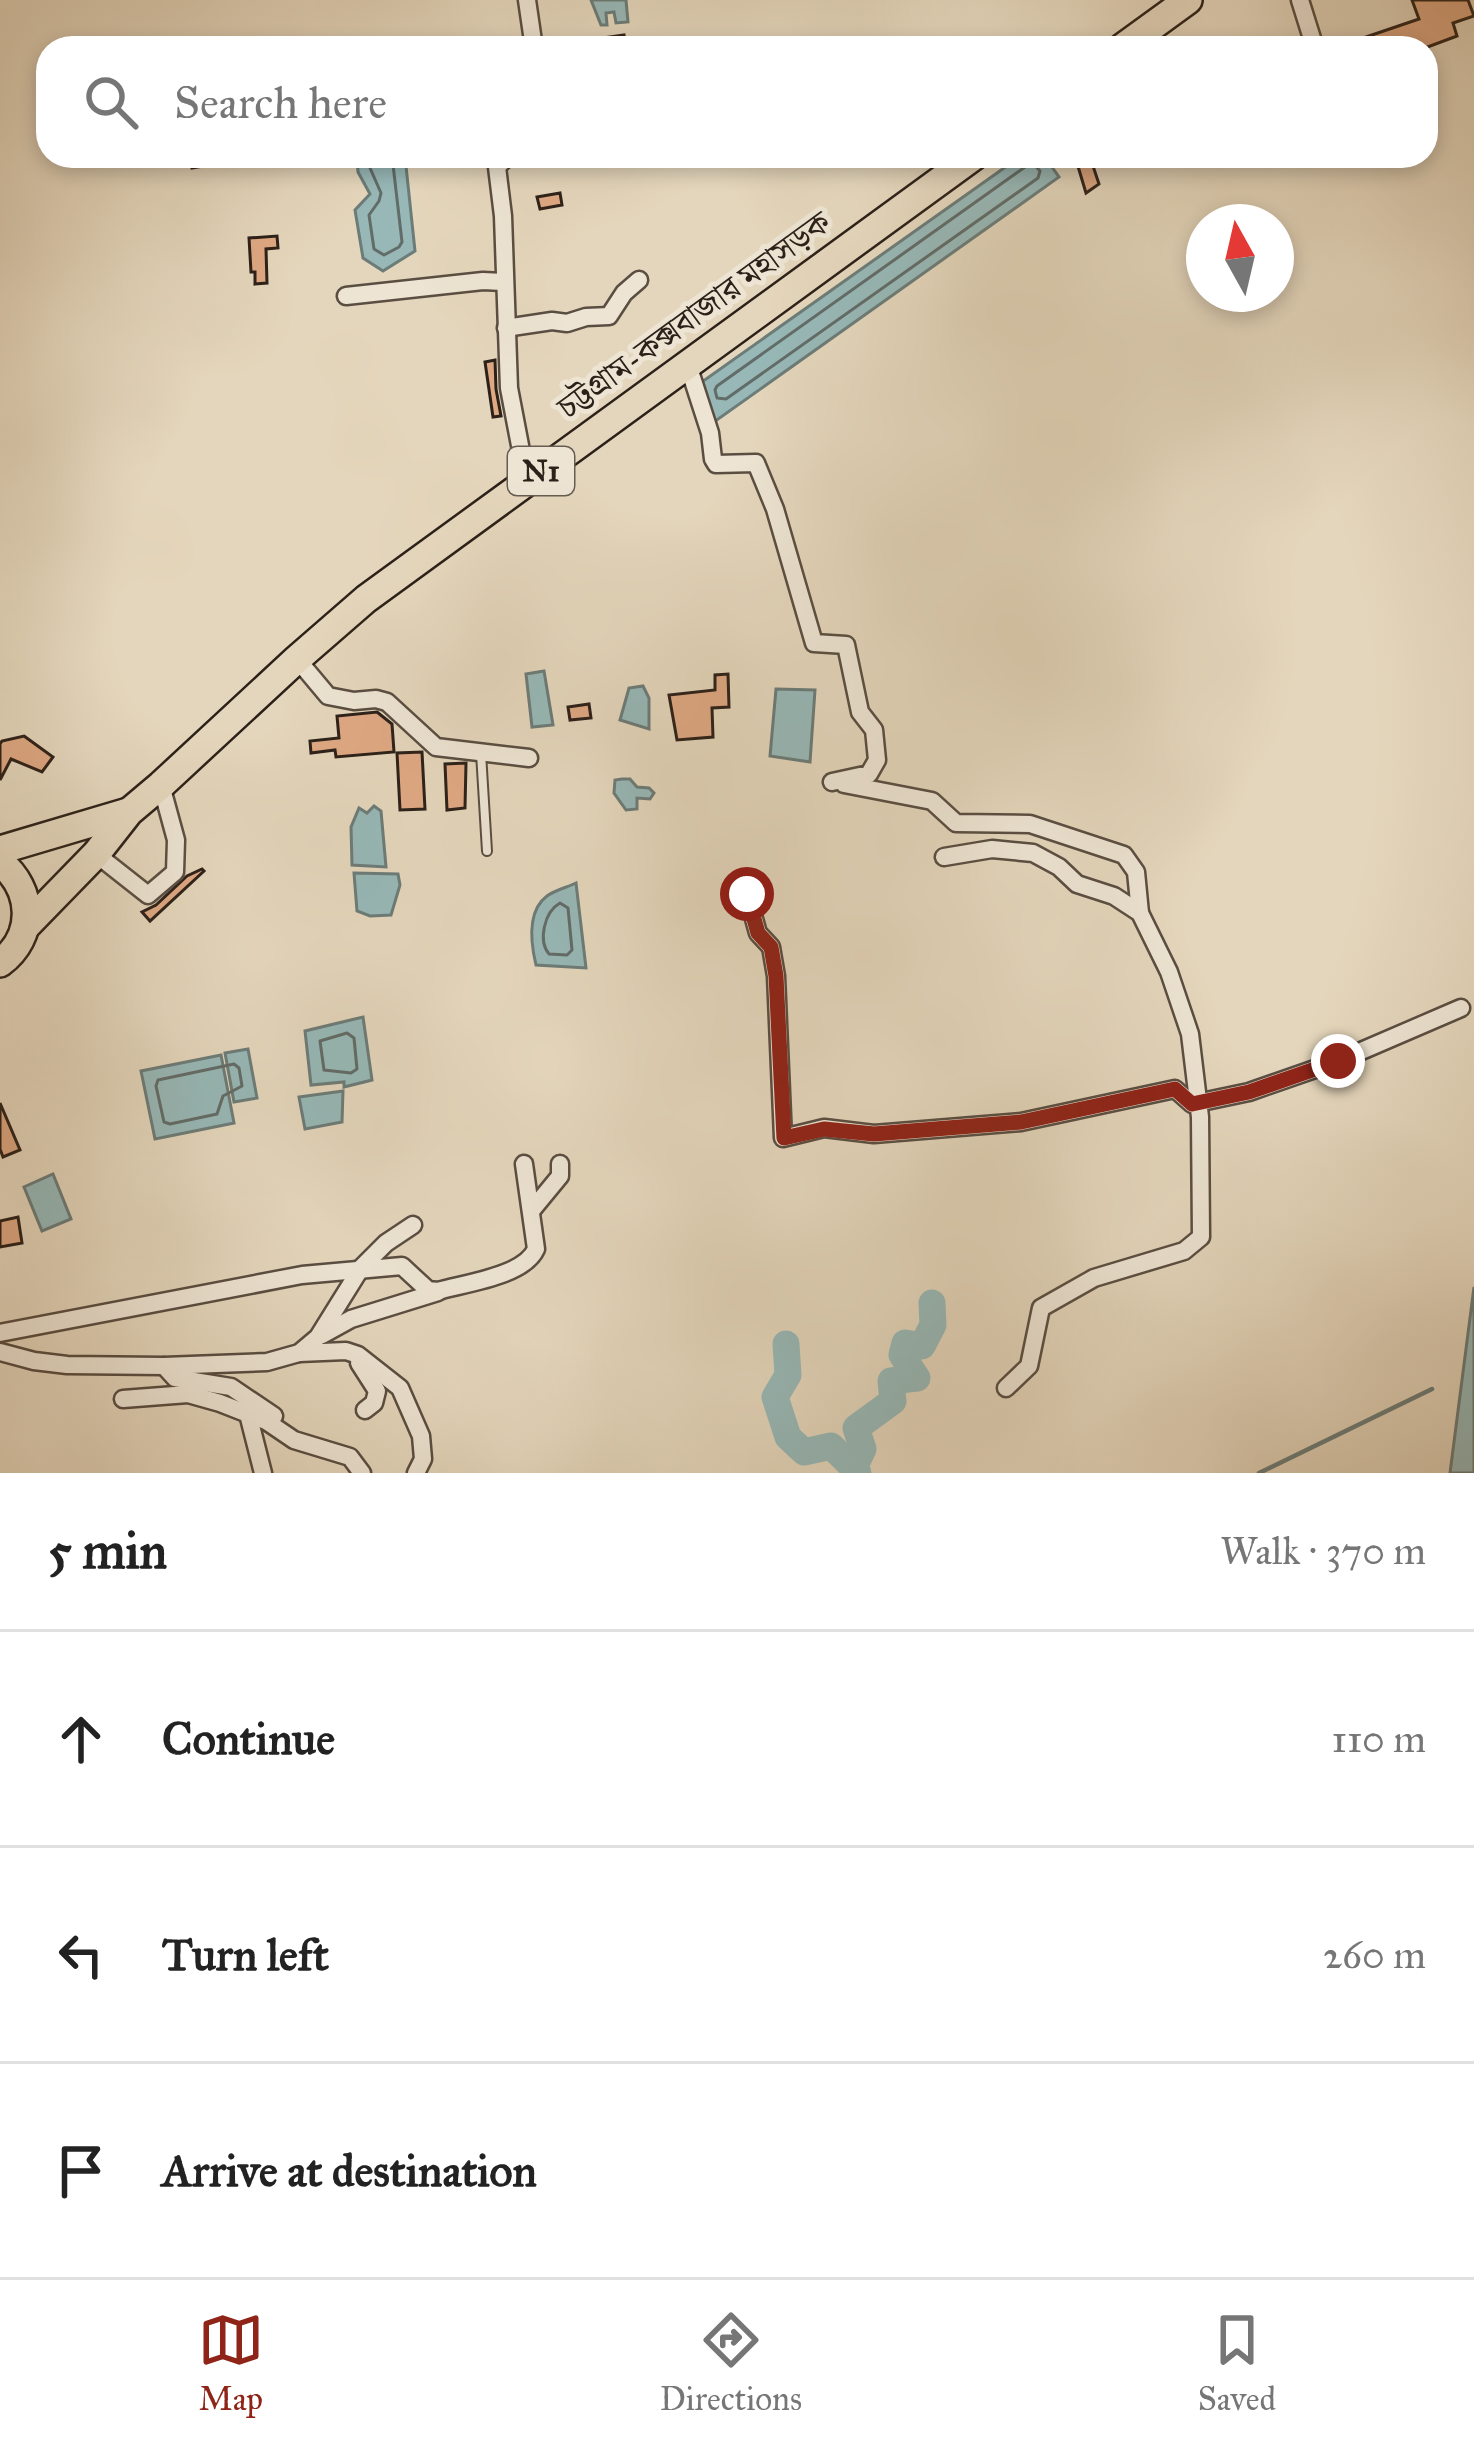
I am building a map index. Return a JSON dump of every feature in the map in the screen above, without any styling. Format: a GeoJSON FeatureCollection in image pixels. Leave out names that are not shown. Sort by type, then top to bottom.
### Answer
{"type":"FeatureCollection","features":[{"type":"Feature","properties":{"kind":"highway"},"geometry":{"type":"LineString","coordinates":[[1138,36],[1188,0]]}},
{"type":"Feature","properties":{"kind":"highway","name":"চট্টগ্রাম-কক্সবাজার মহাসড়ক"},"geometry":{"type":"LineString","coordinates":[[0,963],[15,949],[26,926],[96,854],[129,812],[365,599],[958,168]]}},
{"type":"Feature","properties":{"kind":"highway","name":"চট্টগ্রাম-কক্সবাজার মহাসড়ক"},"geometry":{"type":"LineString","coordinates":[[0,850],[129,812]]}},
{"type":"Feature","properties":{"kind":"highway"},"geometry":{"type":"LineString","coordinates":[[0,862],[25,896],[26,926]]}},
{"type":"Feature","properties":{"kind":"street"},"geometry":{"type":"LineString","coordinates":[[527,0],[532,36]]}},
{"type":"Feature","properties":{"kind":"street"},"geometry":{"type":"LineString","coordinates":[[1300,0],[1311,36]]}},
{"type":"Feature","properties":{"kind":"street"},"geometry":{"type":"LineString","coordinates":[[497,168],[509,388],[527,482]]}},
{"type":"Feature","properties":{"kind":"street"},"geometry":{"type":"LineString","coordinates":[[506,328],[609,316],[639,280]]}},
{"type":"Feature","properties":{"kind":"street"},"geometry":{"type":"LineString","coordinates":[[346,296],[503,282]]}},
{"type":"Feature","properties":{"kind":"street"},"geometry":{"type":"LineString","coordinates":[[688,364],[716,464],[756,463],[775,509],[814,643],[846,645],[860,712],[874,730],[877,760],[869,774],[832,782],[932,801],[956,823],[1030,824],[1124,855],[1136,872],[1139,913],[1169,972],[1190,1034],[1198,1102],[1201,1237],[1184,1251],[1094,1278],[1041,1308],[1029,1366],[1006,1388]]}},
{"type":"Feature","properties":{"kind":"street"},"geometry":{"type":"LineString","coordinates":[[297,659],[328,696],[387,702],[436,747],[529,758]]}},
{"type":"Feature","properties":{"kind":"street"},"geometry":{"type":"LineString","coordinates":[[96,854],[148,895],[175,872],[176,840],[161,785]]}},
{"type":"Feature","properties":{"kind":"street"},"geometry":{"type":"LineString","coordinates":[[944,856],[992,849],[1033,853],[1077,884],[1114,896],[1139,913]]}},
{"type":"Feature","properties":{"kind":"street"},"geometry":{"type":"LineString","coordinates":[[747,894],[758,933],[771,947],[776,976],[784,1138],[824,1129],[874,1134],[1021,1122],[1175,1089],[1192,1104],[1249,1092],[1338,1061],[1461,1008]]}},
{"type":"Feature","properties":{"kind":"street"},"geometry":{"type":"LineString","coordinates":[[298,1353],[351,1319],[522,1266],[531,1259],[536,1249],[524,1164]]}},
{"type":"Feature","properties":{"kind":"street"},"geometry":{"type":"LineString","coordinates":[[532,1210],[560,1176],[560,1164]]}},
{"type":"Feature","properties":{"kind":"street"},"geometry":{"type":"LineString","coordinates":[[318,1337],[361,1268],[386,1243],[413,1226]]}},
{"type":"Feature","properties":{"kind":"street"},"geometry":{"type":"LineString","coordinates":[[0,1334],[302,1275],[361,1268],[402,1266],[428,1290],[439,1292]]}},
{"type":"Feature","properties":{"kind":"street"},"geometry":{"type":"LineString","coordinates":[[0,1352],[68,1366],[164,1366],[267,1362],[298,1353],[346,1351],[400,1388],[421,1436],[423,1459],[416,1473]]}},
{"type":"Feature","properties":{"kind":"street"},"geometry":{"type":"LineString","coordinates":[[351,1353],[377,1391],[374,1403],[365,1410]]}},
{"type":"Feature","properties":{"kind":"street"},"geometry":{"type":"LineString","coordinates":[[164,1366],[175,1378],[231,1387],[293,1430],[338,1453]]}},
{"type":"Feature","properties":{"kind":"street"},"geometry":{"type":"LineString","coordinates":[[123,1399],[188,1394],[266,1420],[294,1440],[350,1457],[362,1473]]}},
{"type":"Feature","properties":{"kind":"street"},"geometry":{"type":"LineString","coordinates":[[248,1414],[263,1473]]}},
{"type":"Feature","properties":{"kind":"lane"},"geometry":{"type":"LineString","coordinates":[[481,753],[487,851]]}},
{"type":"Feature","properties":{"kind":"water"},"geometry":{"type":"Polygon","coordinates":[[[591,0],[626,0],[628,22],[616,23],[614,12],[606,13],[607,25],[601,25],[591,0]]]}},
{"type":"Feature","properties":{"kind":"water"},"geometry":{"type":"Polygon","coordinates":[[[358,168],[406,168],[415,251],[383,271],[363,258],[355,210],[370,194],[358,168]]]}},
{"type":"Feature","properties":{"kind":"water"},"geometry":{"type":"Polygon","coordinates":[[[1004,168],[1053,168],[1059,177],[714,422],[699,384],[1004,168]]]}},
{"type":"Feature","properties":{"kind":"water"},"geometry":{"type":"Polygon","coordinates":[[[544,671],[553,725],[532,727],[526,674],[544,671]]]}},
{"type":"Feature","properties":{"kind":"water"},"geometry":{"type":"Polygon","coordinates":[[[643,686],[649,698],[649,729],[620,720],[629,688],[643,686]]]}},
{"type":"Feature","properties":{"kind":"water"},"geometry":{"type":"Polygon","coordinates":[[[776,689],[815,690],[810,762],[770,756],[776,689]]]}},
{"type":"Feature","properties":{"kind":"water"},"geometry":{"type":"Polygon","coordinates":[[[630,779],[654,793],[650,799],[637,798],[637,809],[626,810],[614,793],[615,780],[630,779]]]}},
{"type":"Feature","properties":{"kind":"water"},"geometry":{"type":"Polygon","coordinates":[[[374,806],[381,811],[386,867],[352,865],[351,827],[359,808],[367,813],[374,806]]]}},
{"type":"Feature","properties":{"kind":"water"},"geometry":{"type":"Polygon","coordinates":[[[354,873],[398,874],[400,885],[391,915],[357,911],[354,873]]]}},
{"type":"Feature","properties":{"kind":"water"},"geometry":{"type":"Polygon","coordinates":[[[576,883],[586,968],[536,965],[532,938],[536,910],[547,896],[576,883]]]}},
{"type":"Feature","properties":{"kind":"water"},"geometry":{"type":"Polygon","coordinates":[[[363,1017],[372,1080],[344,1087],[344,1082],[311,1085],[305,1031],[363,1017]]]}},
{"type":"Feature","properties":{"kind":"water"},"geometry":{"type":"Polygon","coordinates":[[[248,1049],[257,1098],[234,1102],[225,1053],[248,1049]]]}},
{"type":"Feature","properties":{"kind":"water"},"geometry":{"type":"Polygon","coordinates":[[[221,1055],[234,1123],[155,1139],[141,1071],[221,1055]]]}},
{"type":"Feature","properties":{"kind":"water"},"geometry":{"type":"Polygon","coordinates":[[[343,1091],[342,1122],[305,1129],[299,1097],[343,1091]]]}},
{"type":"Feature","properties":{"kind":"water"},"geometry":{"type":"Polygon","coordinates":[[[53,1174],[71,1219],[42,1231],[24,1187],[53,1174]]]}},
{"type":"Feature","properties":{"kind":"water"},"geometry":{"type":"Polygon","coordinates":[[[1474,1287],[1474,1473],[1450,1473],[1474,1287]]]}},
{"type":"Feature","properties":{"kind":"building"},"geometry":{"type":"Polygon","coordinates":[[[1412,0],[1468,0],[1474,16],[1453,23],[1457,36],[1438,43],[1438,36],[1369,36],[1419,19],[1412,0]]]}},
{"type":"Feature","properties":{"kind":"building"},"geometry":{"type":"Polygon","coordinates":[[[1078,168],[1094,168],[1099,184],[1086,193],[1078,168]]]}},
{"type":"Feature","properties":{"kind":"building"},"geometry":{"type":"Polygon","coordinates":[[[560,193],[562,205],[540,209],[537,197],[560,193]]]}},
{"type":"Feature","properties":{"kind":"building"},"geometry":{"type":"Polygon","coordinates":[[[277,236],[278,248],[266,249],[267,283],[255,284],[249,238],[277,236]]]}},
{"type":"Feature","properties":{"kind":"building"},"geometry":{"type":"Polygon","coordinates":[[[495,360],[501,416],[493,417],[485,362],[495,360]]]}},
{"type":"Feature","properties":{"kind":"building"},"geometry":{"type":"Polygon","coordinates":[[[728,674],[729,707],[712,708],[713,737],[677,740],[669,695],[715,690],[715,675],[728,674]]]}},
{"type":"Feature","properties":{"kind":"building"},"geometry":{"type":"Polygon","coordinates":[[[589,704],[591,718],[570,720],[568,707],[589,704]]]}},
{"type":"Feature","properties":{"kind":"building"},"geometry":{"type":"Polygon","coordinates":[[[377,712],[392,724],[394,752],[336,757],[335,750],[311,753],[310,741],[339,738],[337,716],[377,712]]]}},
{"type":"Feature","properties":{"kind":"building"},"geometry":{"type":"Polygon","coordinates":[[[24,736],[53,757],[42,772],[11,759],[0,780],[0,744],[24,736]]]}},
{"type":"Feature","properties":{"kind":"building"},"geometry":{"type":"Polygon","coordinates":[[[422,752],[425,809],[400,810],[397,753],[422,752]]]}},
{"type":"Feature","properties":{"kind":"building"},"geometry":{"type":"Polygon","coordinates":[[[466,763],[465,808],[447,810],[445,764],[466,763]]]}},
{"type":"Feature","properties":{"kind":"building"},"geometry":{"type":"Polygon","coordinates":[[[202,869],[150,921],[142,912],[187,876],[202,869]]]}},
{"type":"Feature","properties":{"kind":"building"},"geometry":{"type":"Polygon","coordinates":[[[0,1103],[20,1150],[3,1157],[0,1149],[0,1103]]]}},
{"type":"Feature","properties":{"kind":"building"},"geometry":{"type":"Polygon","coordinates":[[[18,1217],[22,1243],[0,1247],[0,1221],[18,1217]]]}},
{"type":"Feature","properties":{"kind":"waterway"},"geometry":{"type":"LineString","coordinates":[[858,1473],[854,1468],[863,1449],[856,1428],[893,1401],[891,1381],[917,1378],[902,1355],[905,1343],[922,1346],[933,1325],[932,1303]]}},
{"type":"Feature","properties":{"kind":"waterway"},"geometry":{"type":"LineString","coordinates":[[786,1344],[788,1375],[775,1397],[788,1437],[804,1452],[831,1446],[854,1468]]}},
{"type":"Feature","properties":{"kind":"waterway"},"geometry":{"type":"LineString","coordinates":[[1259,1473],[1432,1389]]}},
{"type":"Feature","properties":{"kind":"route"},"geometry":{"type":"LineString","coordinates":[[747,894],[758,933],[771,947],[776,976],[784,1138],[824,1129],[874,1134],[1021,1122],[1175,1089],[1192,1104],[1249,1092],[1338,1061]]}}]}
